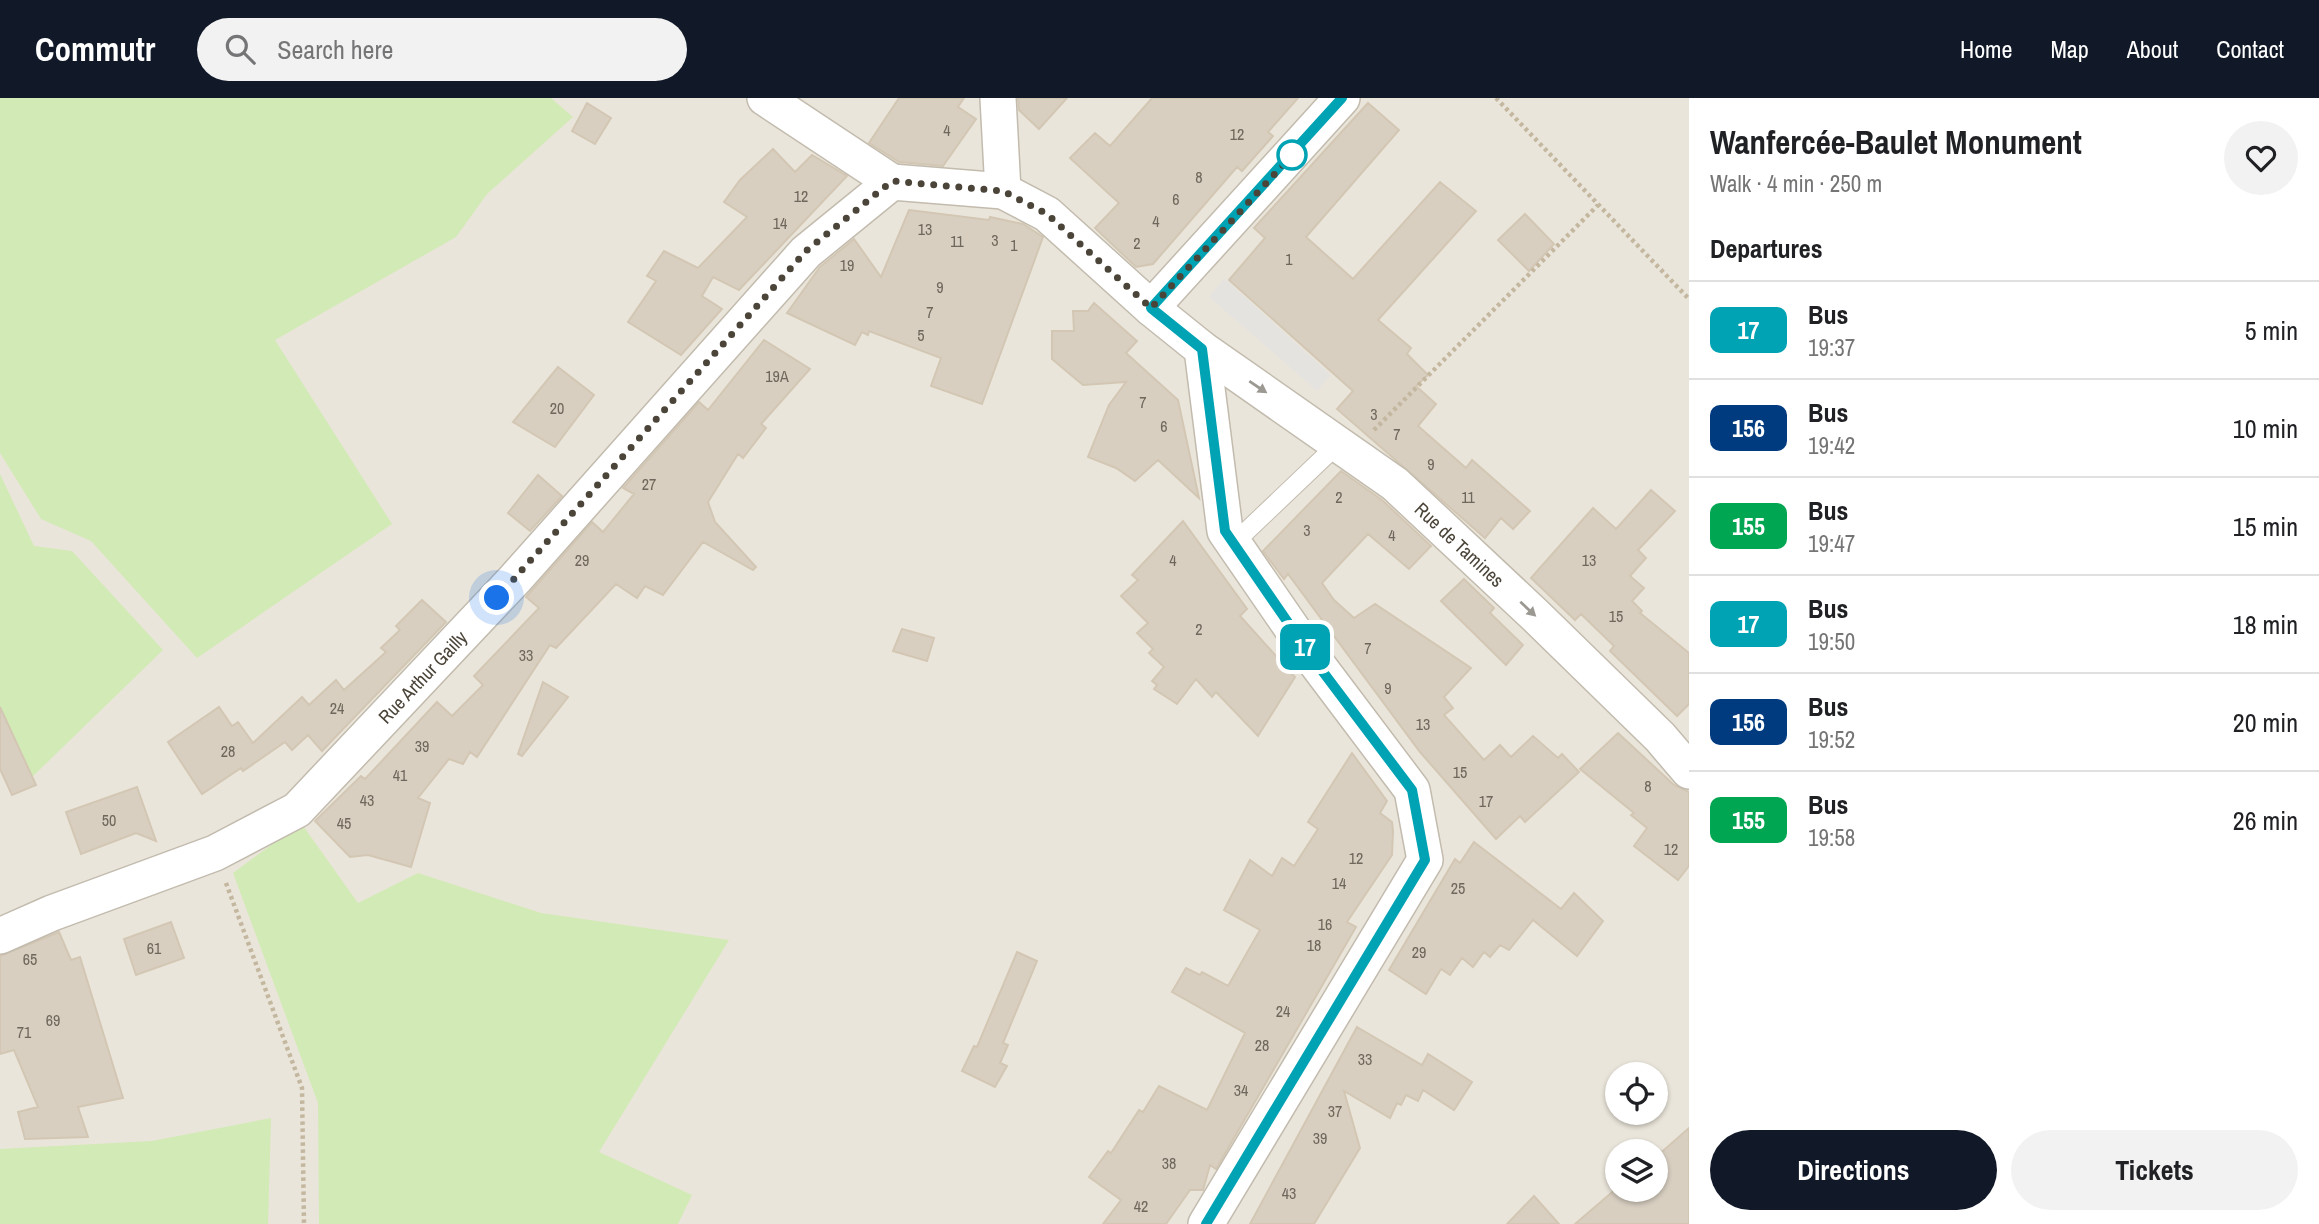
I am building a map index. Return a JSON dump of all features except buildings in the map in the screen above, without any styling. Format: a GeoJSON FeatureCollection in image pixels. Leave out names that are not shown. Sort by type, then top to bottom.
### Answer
{"type":"FeatureCollection","features":[{"type":"Feature","properties":{"kind":"street"},"geometry":{"type":"LineString","coordinates":[[765,98],[892,181],[1003,191],[1047,214],[1151,308],[1202,349],[1225,531],[1311,656],[1412,790],[1425,860],[1206,1224]]}},
{"type":"Feature","properties":{"kind":"street"},"geometry":{"type":"LineString","coordinates":[[998,98],[1003,191]]}},
{"type":"Feature","properties":{"kind":"street"},"geometry":{"type":"LineString","coordinates":[[1151,308],[1342,98]]}},
{"type":"Feature","properties":{"kind":"street","name":"Rue Arthur Gailly"},"geometry":{"type":"LineString","coordinates":[[0,936],[52,913],[215,853],[297,810],[515,579],[806,251],[892,181]]}},
{"type":"Feature","properties":{"kind":"street","name":"Rue de Tamines"},"geometry":{"type":"LineString","coordinates":[[1202,349],[1395,484],[1660,737],[1689,771]]}},
{"type":"Feature","properties":{"kind":"lane"},"geometry":{"type":"LineString","coordinates":[[1234,543],[1345,447]]}},
{"type":"Feature","properties":{"kind":"path"},"geometry":{"type":"LineString","coordinates":[[1496,98],[1689,299]]}},
{"type":"Feature","properties":{"kind":"path"},"geometry":{"type":"LineString","coordinates":[[1345,447],[1422,386],[1598,205]]}},
{"type":"Feature","properties":{"kind":"path"},"geometry":{"type":"LineString","coordinates":[[215,853],[302,1088],[304,1224]]}},
{"type":"Feature","properties":{"kind":"shaded area"},"geometry":{"type":"Polygon","coordinates":[[[0,98],[1689,98],[1689,1224],[0,1224],[0,98]]]}},
{"type":"Feature","properties":{"kind":"shaded area"},"geometry":{"type":"Polygon","coordinates":[[[1224,278],[1331,375],[1317,391],[1209,297],[1224,278]]]}},
{"type":"Feature","properties":{"kind":"green space"},"geometry":{"type":"Polygon","coordinates":[[[0,98],[551,98],[573,117],[487,194],[456,237],[275,340],[392,524],[197,658],[91,541],[41,519],[0,453],[0,98]]]}},
{"type":"Feature","properties":{"kind":"green space"},"geometry":{"type":"Polygon","coordinates":[[[0,474],[34,546],[72,551],[163,650],[30,779],[0,717],[0,474]]]}},
{"type":"Feature","properties":{"kind":"green space"},"geometry":{"type":"Polygon","coordinates":[[[301,823],[358,903],[418,873],[541,913],[729,940],[599,1152],[692,1195],[678,1224],[319,1224],[318,1103],[233,873],[301,823]]]}},
{"type":"Feature","properties":{"kind":"green space"},"geometry":{"type":"Polygon","coordinates":[[[271,1118],[268,1224],[0,1224],[0,1149],[152,1141],[271,1118]]]}},
{"type":"Feature","properties":{"kind":"bus line","name":"17"},"geometry":{"type":"LineString","coordinates":[[1206,1224],[1425,860],[1412,790],[1311,656],[1225,531],[1202,349],[1151,308],[1342,98]]}},
{"type":"Feature","properties":{"kind":"route"},"geometry":{"type":"LineString","coordinates":[[497,598],[806,251],[892,181],[1003,191],[1047,214],[1151,308],[1296,151],[1292,155]]}}]}
